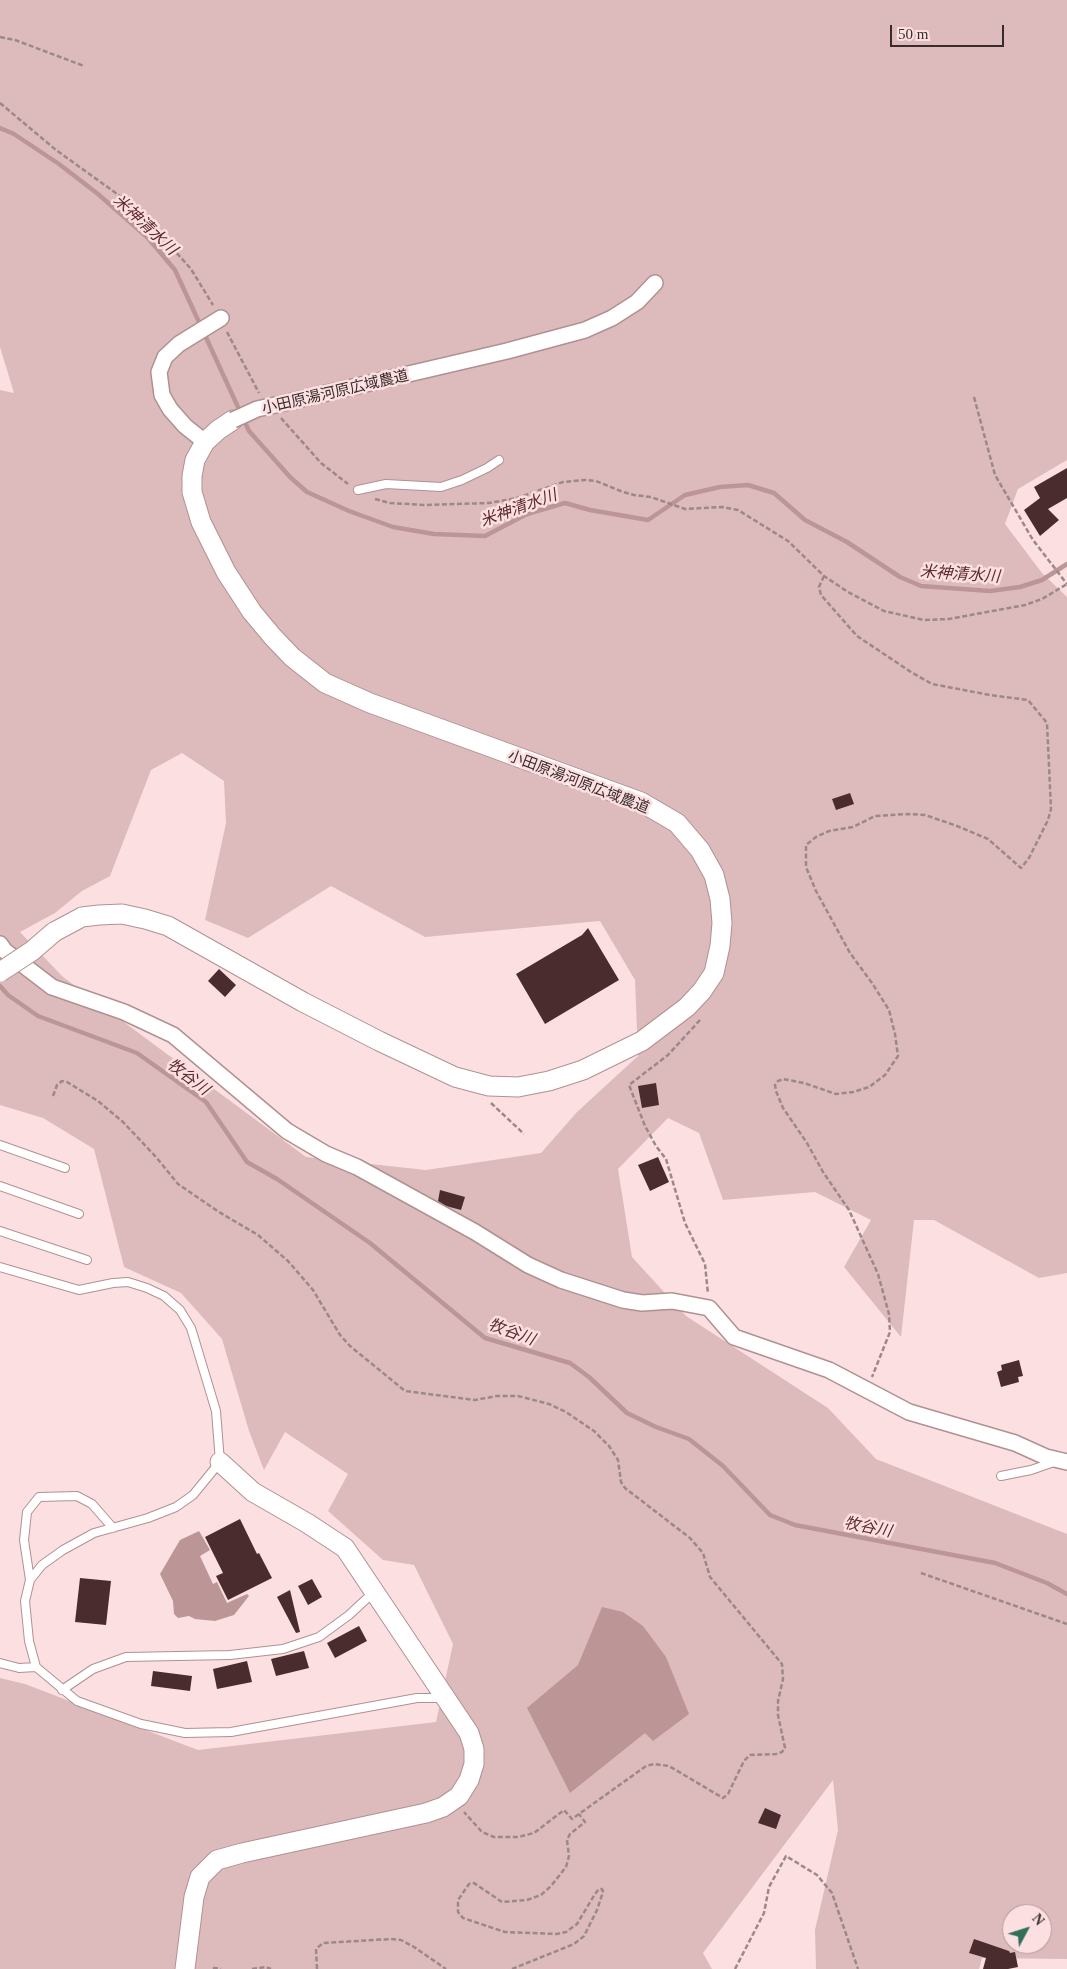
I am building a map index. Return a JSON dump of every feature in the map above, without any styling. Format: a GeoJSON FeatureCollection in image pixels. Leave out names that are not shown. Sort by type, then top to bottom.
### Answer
{"type":"FeatureCollection","features":[{"type":"Feature","properties":{"kind":"street","name":"小田原湯河原広域農道"},"geometry":{"type":"LineString","coordinates":[[0,972],[54,932],[82,917],[122,914],[145,919],[168,926],[303,1002],[455,1077],[483,1084],[518,1087],[549,1081],[583,1070],[642,1041],[687,1007],[714,973],[720,946],[722,923],[720,899],[714,875],[700,850],[677,823],[641,802],[370,703],[325,683],[292,657],[252,612],[226,572],[201,522],[192,492],[195,460],[205,442],[233,420],[257,409],[280,410],[585,330],[612,318],[637,302],[655,283]]}},
{"type":"Feature","properties":{"kind":"street"},"geometry":{"type":"LineString","coordinates":[[205,442],[185,426],[170,409],[162,395],[159,383],[161,367],[165,357],[179,344],[217,320]]}},
{"type":"Feature","properties":{"kind":"street"},"geometry":{"type":"LineString","coordinates":[[0,944],[5,951],[52,987],[132,1015],[173,1035],[287,1131],[326,1154],[358,1167],[476,1232],[528,1265],[604,1296],[642,1303],[672,1301],[709,1308],[734,1336],[776,1352],[813,1363],[908,1412],[1015,1443],[1046,1457],[1062,1461]]}},
{"type":"Feature","properties":{"kind":"street"},"geometry":{"type":"LineString","coordinates":[[185,1969],[194,1897],[200,1877],[217,1860],[443,1808],[459,1796],[469,1780],[474,1764],[474,1749],[469,1733],[346,1548],[254,1492],[220,1462]]}},
{"type":"Feature","properties":{"kind":"lane"},"geometry":{"type":"LineString","coordinates":[[358,490],[386,484],[441,487],[487,468],[499,460]]}},
{"type":"Feature","properties":{"kind":"lane"},"geometry":{"type":"LineString","coordinates":[[0,1145],[65,1168]]}},
{"type":"Feature","properties":{"kind":"lane"},"geometry":{"type":"LineString","coordinates":[[0,1186],[79,1214]]}},
{"type":"Feature","properties":{"kind":"lane"},"geometry":{"type":"LineString","coordinates":[[0,1231],[87,1260]]}},
{"type":"Feature","properties":{"kind":"lane"},"geometry":{"type":"LineString","coordinates":[[0,1267],[79,1290],[128,1282],[164,1296],[180,1310],[191,1328],[216,1411],[220,1462],[193,1495],[176,1507],[94,1534],[63,1550],[42,1565],[30,1580]]}},
{"type":"Feature","properties":{"kind":"lane"},"geometry":{"type":"LineString","coordinates":[[1001,1476],[1062,1461]]}},
{"type":"Feature","properties":{"kind":"lane"},"geometry":{"type":"LineString","coordinates":[[113,1528],[92,1504],[77,1496],[39,1497],[27,1512],[24,1540],[30,1580],[25,1601],[29,1641],[36,1667],[77,1701],[142,1724],[185,1733],[231,1732],[417,1698],[446,1698]]}},
{"type":"Feature","properties":{"kind":"lane"},"geometry":{"type":"LineString","coordinates":[[62,1690],[93,1669],[126,1657],[230,1655],[283,1649],[319,1637],[349,1616],[375,1591]]}},
{"type":"Feature","properties":{"kind":"lane"},"geometry":{"type":"LineString","coordinates":[[0,1663],[19,1668],[36,1667]]}},
{"type":"Feature","properties":{"kind":"path"},"geometry":{"type":"LineString","coordinates":[[0,37],[15,40],[84,66]]}},
{"type":"Feature","properties":{"kind":"path"},"geometry":{"type":"LineString","coordinates":[[0,103],[56,150],[120,196],[158,232],[191,269],[256,390],[262,396]]}},
{"type":"Feature","properties":{"kind":"path"},"geometry":{"type":"LineString","coordinates":[[280,410],[321,463],[335,476],[370,498],[390,503],[425,505],[489,503],[517,498],[563,482],[585,480],[596,481],[634,495],[651,497],[678,508],[691,510],[722,507],[738,510],[788,541],[824,576],[848,592],[884,611],[924,620],[948,619],[1025,605],[1042,599],[1067,584],[1048,562],[1033,540],[995,475],[974,397]]}},
{"type":"Feature","properties":{"kind":"path"},"geometry":{"type":"LineString","coordinates":[[824,576],[819,588],[821,594],[856,636],[932,684],[1028,700],[1047,723],[1051,809],[1048,820],[1029,858],[1021,868],[988,840],[957,826],[925,815],[875,816],[853,827],[829,831],[816,837],[806,845],[806,867],[837,932],[889,1010],[896,1034],[898,1056],[886,1075],[869,1087],[853,1092],[836,1094],[804,1083],[783,1079],[775,1085],[783,1108],[849,1210],[878,1274],[889,1314],[890,1332],[866,1390]]}},
{"type":"Feature","properties":{"kind":"path"},"geometry":{"type":"LineString","coordinates":[[703,1015],[690,1033],[668,1055],[629,1085],[645,1126],[666,1159],[685,1223],[706,1264],[709,1308]]}},
{"type":"Feature","properties":{"kind":"path"},"geometry":{"type":"LineString","coordinates":[[53,1096],[57,1085],[62,1081],[67,1082],[98,1101],[123,1122],[178,1184],[219,1212],[258,1235],[288,1261],[313,1290],[340,1334],[350,1346],[405,1391],[475,1400],[497,1396],[518,1396],[549,1404],[581,1420],[602,1437],[618,1460],[621,1482],[632,1495],[690,1538],[702,1553],[710,1577],[782,1664],[784,1679],[778,1701],[778,1715],[786,1748],[776,1754],[750,1755],[744,1761],[728,1794],[723,1798],[669,1766],[654,1764],[646,1766],[572,1819],[564,1810],[534,1833],[518,1837],[494,1838],[482,1832],[454,1800]]}},
{"type":"Feature","properties":{"kind":"path"},"geometry":{"type":"LineString","coordinates":[[483,1084],[484,1097],[524,1134]]}},
{"type":"Feature","properties":{"kind":"path"},"geometry":{"type":"LineString","coordinates":[[922,1573],[1067,1624]]}},
{"type":"Feature","properties":{"kind":"path"},"geometry":{"type":"LineString","coordinates":[[512,1969],[574,1944],[584,1936],[597,1910],[603,1892],[602,1889],[599,1889],[595,1894],[576,1924],[566,1932],[557,1934],[505,1932],[463,1918],[458,1912],[458,1900],[469,1884],[474,1883],[502,1902],[527,1900],[541,1895],[566,1867],[569,1856],[567,1840],[570,1834],[585,1822],[579,1814]]}},
{"type":"Feature","properties":{"kind":"path"},"geometry":{"type":"LineString","coordinates":[[735,1969],[764,1913],[769,1887],[786,1856],[817,1875],[832,1893],[858,1969]]}},
{"type":"Feature","properties":{"kind":"path"},"geometry":{"type":"LineString","coordinates":[[318,1969],[316,1949],[323,1943],[391,1939],[401,1940],[414,1947],[446,1969]]}},
{"type":"Feature","properties":{"kind":"path"},"geometry":{"type":"LineString","coordinates":[[252,1969],[266,1967],[271,1969]]}},
{"type":"Feature","properties":{"kind":"path"},"geometry":{"type":"LineString","coordinates":[[214,1969],[222,1969]]}},
{"type":"Feature","properties":{"kind":"shaded area"},"geometry":{"type":"Polygon","coordinates":[[[0,0],[1067,0],[1067,460],[1018,489],[1005,524],[1042,573],[1067,597],[1067,1273],[1039,1278],[934,1220],[914,1220],[901,1337],[844,1267],[871,1220],[815,1192],[723,1200],[699,1133],[668,1118],[618,1169],[632,1257],[686,1316],[828,1408],[876,1459],[1067,1534],[1067,1959],[982,1958],[979,1969],[816,1969],[815,1930],[838,1830],[833,1780],[703,1953],[712,1969],[0,1969],[0,1678],[25,1684],[198,1750],[436,1722],[453,1644],[414,1565],[383,1560],[328,1511],[348,1474],[285,1432],[264,1470],[249,1431],[222,1339],[181,1293],[124,1267],[94,1149],[43,1118],[0,1105],[0,390],[14,393],[0,347],[0,0]],[[182,753],[151,770],[110,876],[82,891],[55,913],[20,932],[63,977],[306,1157],[426,1170],[541,1153],[577,1112],[638,1056],[635,980],[600,921],[425,937],[331,886],[248,938],[205,920],[226,823],[224,781],[182,753]]]}},
{"type":"Feature","properties":{"kind":"shaded area"},"geometry":{"type":"Polygon","coordinates":[[[199,1531],[210,1550],[200,1556],[213,1584],[217,1582],[227,1603],[247,1594],[249,1596],[234,1615],[215,1621],[195,1619],[189,1616],[178,1618],[174,1614],[173,1601],[160,1574],[180,1540],[199,1531]]]}},
{"type":"Feature","properties":{"kind":"shaded area"},"geometry":{"type":"Polygon","coordinates":[[[602,1607],[623,1612],[643,1626],[666,1657],[689,1714],[653,1741],[645,1733],[570,1793],[527,1708],[578,1665],[602,1607]]]}},
{"type":"Feature","properties":{"kind":"building"},"geometry":{"type":"Polygon","coordinates":[[[1067,468],[1067,498],[1048,509],[1059,520],[1040,536],[1024,510],[1040,498],[1034,487],[1067,468]]]}},
{"type":"Feature","properties":{"kind":"building"},"geometry":{"type":"Polygon","coordinates":[[[850,793],[854,804],[836,810],[832,799],[850,793]]]}},
{"type":"Feature","properties":{"kind":"building"},"geometry":{"type":"Polygon","coordinates":[[[588,928],[619,980],[545,1024],[516,974],[582,935],[588,928]]]}},
{"type":"Feature","properties":{"kind":"building"},"geometry":{"type":"Polygon","coordinates":[[[219,969],[236,985],[225,997],[208,981],[219,969]]]}},
{"type":"Feature","properties":{"kind":"building"},"geometry":{"type":"Polygon","coordinates":[[[656,1083],[659,1105],[642,1108],[638,1086],[656,1083]]]}},
{"type":"Feature","properties":{"kind":"building"},"geometry":{"type":"Polygon","coordinates":[[[658,1157],[669,1182],[650,1191],[638,1165],[658,1157]]]}},
{"type":"Feature","properties":{"kind":"building"},"geometry":{"type":"Polygon","coordinates":[[[440,1190],[465,1197],[461,1210],[446,1206],[438,1201],[440,1190]]]}},
{"type":"Feature","properties":{"kind":"building"},"geometry":{"type":"Polygon","coordinates":[[[1019,1360],[1023,1376],[1018,1377],[1019,1382],[1001,1387],[997,1372],[1002,1370],[1001,1365],[1019,1360]]]}},
{"type":"Feature","properties":{"kind":"building"},"geometry":{"type":"Polygon","coordinates":[[[240,1519],[257,1554],[259,1553],[272,1578],[228,1600],[216,1576],[223,1573],[205,1537],[240,1519]]]}},
{"type":"Feature","properties":{"kind":"building"},"geometry":{"type":"Polygon","coordinates":[[[80,1578],[111,1581],[106,1625],[75,1622],[80,1578]]]}},
{"type":"Feature","properties":{"kind":"building"},"geometry":{"type":"Polygon","coordinates":[[[312,1579],[322,1597],[308,1605],[298,1586],[312,1579]]]}},
{"type":"Feature","properties":{"kind":"building"},"geometry":{"type":"Polygon","coordinates":[[[290,1590],[300,1632],[296,1633],[277,1597],[290,1590]]]}},
{"type":"Feature","properties":{"kind":"building"},"geometry":{"type":"Polygon","coordinates":[[[359,1626],[367,1641],[335,1658],[327,1643],[359,1626]]]}},
{"type":"Feature","properties":{"kind":"building"},"geometry":{"type":"Polygon","coordinates":[[[304,1651],[309,1668],[276,1676],[271,1659],[304,1651]]]}},
{"type":"Feature","properties":{"kind":"building"},"geometry":{"type":"Polygon","coordinates":[[[247,1661],[252,1682],[217,1689],[213,1669],[247,1661]]]}},
{"type":"Feature","properties":{"kind":"building"},"geometry":{"type":"Polygon","coordinates":[[[153,1671],[192,1676],[190,1691],[151,1686],[153,1671]]]}},
{"type":"Feature","properties":{"kind":"building"},"geometry":{"type":"Polygon","coordinates":[[[765,1808],[781,1815],[776,1829],[758,1823],[765,1808]]]}},
{"type":"Feature","properties":{"kind":"building"},"geometry":{"type":"Polygon","coordinates":[[[974,1939],[1002,1949],[1002,1954],[1015,1954],[1018,1967],[983,1969],[986,1958],[969,1953],[974,1939]]]}},
{"type":"Feature","properties":{"kind":"waterway","name":"米神清水川"},"geometry":{"type":"LineString","coordinates":[[0,128],[14,134],[59,164],[98,194],[148,238],[175,270],[249,431],[290,477],[307,492],[349,511],[393,527],[434,534],[485,536],[527,514],[565,503],[590,510],[648,520],[685,495],[720,487],[748,485],[774,493],[805,520],[847,542],[900,577],[921,586],[990,591],[1020,587],[1042,580],[1067,564]]}},
{"type":"Feature","properties":{"kind":"waterway","name":"牧谷川"},"geometry":{"type":"LineString","coordinates":[[0,986],[8,995],[38,1016],[137,1053],[206,1102],[247,1162],[277,1179],[370,1243],[485,1338],[570,1363],[589,1377],[627,1413],[656,1427],[689,1439],[723,1466],[770,1515],[795,1525],[995,1563],[1047,1583],[1067,1594]]}}]}
